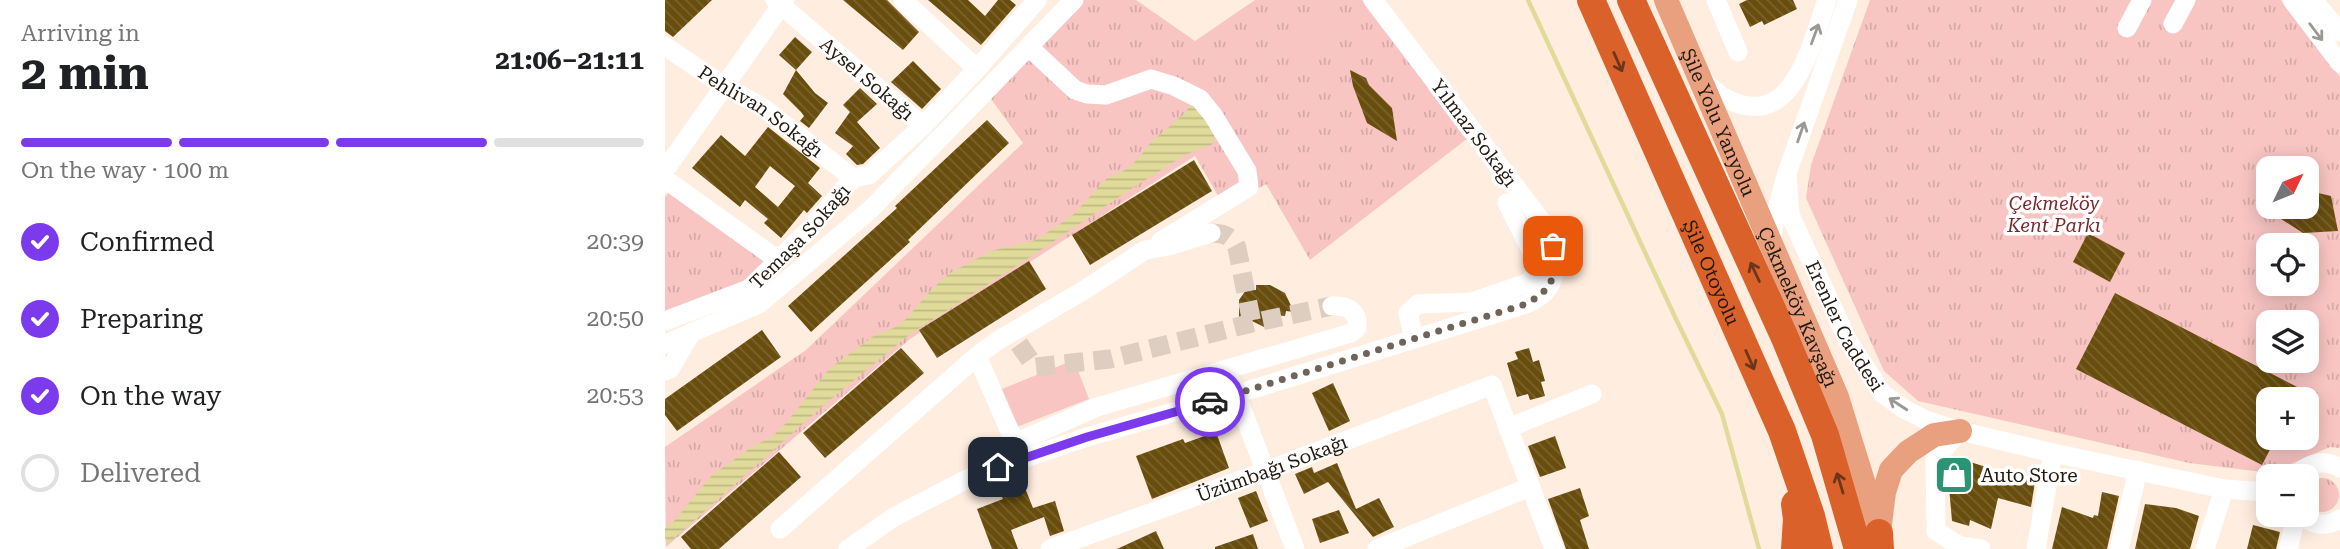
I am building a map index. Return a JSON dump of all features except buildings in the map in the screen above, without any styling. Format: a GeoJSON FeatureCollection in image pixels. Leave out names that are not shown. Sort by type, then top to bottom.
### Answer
{"type":"FeatureCollection","features":[{"type":"Feature","properties":{"kind":"highway","name":"Şile Otoyolu"},"geometry":{"type":"LineString","coordinates":[[1591,0],[1787,445],[1819,549]]}},
{"type":"Feature","properties":{"kind":"highway","name":"Şile Otoyolu"},"geometry":{"type":"LineString","coordinates":[[1631,0],[1785,338],[1875,545]]}},
{"type":"Feature","properties":{"kind":"highway"},"geometry":{"type":"LineString","coordinates":[[1787,445],[1797,519],[1795,549]]}},
{"type":"Feature","properties":{"kind":"main road","name":"Şile Yolu Yanyolu"},"geometry":{"type":"LineString","coordinates":[[1666,0],[1772,246]]}},
{"type":"Feature","properties":{"kind":"main road","name":"Çekmeköy Kavşağı"},"geometry":{"type":"LineString","coordinates":[[1772,246],[1837,397],[1875,545]]}},
{"type":"Feature","properties":{"kind":"main road"},"geometry":{"type":"LineString","coordinates":[[1875,545],[1884,492],[1891,470],[1909,452],[1934,436],[1960,431]]}},
{"type":"Feature","properties":{"kind":"street"},"geometry":{"type":"LineString","coordinates":[[903,0],[977,69]]}},
{"type":"Feature","properties":{"kind":"street"},"geometry":{"type":"LineString","coordinates":[[923,126],[977,69],[1035,0]]}},
{"type":"Feature","properties":{"kind":"street"},"geometry":{"type":"LineString","coordinates":[[665,344],[759,304],[870,210],[1075,0]]}},
{"type":"Feature","properties":{"kind":"street","name":"Yılmaz Sokağı"},"geometry":{"type":"LineString","coordinates":[[1373,0],[1543,223],[1553,246],[1554,273],[1546,292],[1526,304],[1414,340]]}},
{"type":"Feature","properties":{"kind":"street"},"geometry":{"type":"LineString","coordinates":[[1716,0],[1738,52]]}},
{"type":"Feature","properties":{"kind":"street"},"geometry":{"type":"LineString","coordinates":[[1699,77],[1724,98],[1750,108],[1768,104],[1787,93],[1798,78],[1827,0]]}},
{"type":"Feature","properties":{"kind":"street","name":"Çekmeköy Kavşağı"},"geometry":{"type":"LineString","coordinates":[[1772,246],[1774,220],[1787,173],[1848,0]]}},
{"type":"Feature","properties":{"kind":"street"},"geometry":{"type":"LineString","coordinates":[[2127,28],[2142,0]]}},
{"type":"Feature","properties":{"kind":"street"},"geometry":{"type":"LineString","coordinates":[[2173,24],[2186,0]]}},
{"type":"Feature","properties":{"kind":"street"},"geometry":{"type":"LineString","coordinates":[[2292,0],[2340,63]]}},
{"type":"Feature","properties":{"kind":"street"},"geometry":{"type":"LineString","coordinates":[[2313,0],[2340,32]]}},
{"type":"Feature","properties":{"kind":"street"},"geometry":{"type":"LineString","coordinates":[[665,170],[780,2]]}},
{"type":"Feature","properties":{"kind":"street","name":"Aysel Sokağı"},"geometry":{"type":"LineString","coordinates":[[780,2],[923,126],[869,175],[853,178]]}},
{"type":"Feature","properties":{"kind":"street","name":"Pehlivan Sokağı"},"geometry":{"type":"LineString","coordinates":[[665,46],[724,86],[762,107],[853,178]]}},
{"type":"Feature","properties":{"kind":"street"},"geometry":{"type":"LineString","coordinates":[[780,528],[977,356],[1016,338],[1145,250],[1249,187],[1247,172],[1201,99],[1151,79],[1106,95],[1087,94],[1075,90],[1029,47]]}},
{"type":"Feature","properties":{"kind":"street","name":"Erenler Caddesi"},"geometry":{"type":"LineString","coordinates":[[1787,173],[1790,215],[1848,341],[1882,393],[1926,420],[1960,431],[2224,489],[2256,491]]}},
{"type":"Feature","properties":{"kind":"street","name":"Temaşa Sokağı"},"geometry":{"type":"LineString","coordinates":[[665,321],[749,289],[810,229],[853,178]]}},
{"type":"Feature","properties":{"kind":"street"},"geometry":{"type":"LineString","coordinates":[[665,179],[778,260]]}},
{"type":"Feature","properties":{"kind":"street"},"geometry":{"type":"LineString","coordinates":[[848,549],[876,540],[894,517],[973,476],[1087,437],[1414,340],[1409,313],[1418,304],[1472,302],[1527,284],[1535,276],[1537,262],[1507,203]]}},
{"type":"Feature","properties":{"kind":"street"},"geometry":{"type":"LineString","coordinates":[[1145,250],[1169,246],[1211,233]]}},
{"type":"Feature","properties":{"kind":"street"},"geometry":{"type":"LineString","coordinates":[[977,356],[1015,443],[1097,407],[1351,333],[1357,328],[1356,315],[1351,310],[1332,306]]}},
{"type":"Feature","properties":{"kind":"street"},"geometry":{"type":"LineString","coordinates":[[665,371],[670,369],[691,333]]}},
{"type":"Feature","properties":{"kind":"street"},"geometry":{"type":"LineString","coordinates":[[1227,369],[1295,549]]}},
{"type":"Feature","properties":{"kind":"street","name":"Üzümbağı Sokağı"},"geometry":{"type":"LineString","coordinates":[[1050,549],[1492,385],[1508,428]]}},
{"type":"Feature","properties":{"kind":"street"},"geometry":{"type":"LineString","coordinates":[[1554,549],[1508,428],[1592,394]]}},
{"type":"Feature","properties":{"kind":"street"},"geometry":{"type":"LineString","coordinates":[[809,519],[870,464],[893,430]]}},
{"type":"Feature","properties":{"kind":"street"},"geometry":{"type":"LineString","coordinates":[[1960,431],[1935,459],[1936,531],[1960,546],[1981,549]]}},
{"type":"Feature","properties":{"kind":"street"},"geometry":{"type":"LineString","coordinates":[[2036,549],[2053,453]]}},
{"type":"Feature","properties":{"kind":"street"},"geometry":{"type":"LineString","coordinates":[[2119,549],[2138,471]]}},
{"type":"Feature","properties":{"kind":"street"},"geometry":{"type":"LineString","coordinates":[[1377,549],[1530,487]]}},
{"type":"Feature","properties":{"kind":"street"},"geometry":{"type":"LineString","coordinates":[[2205,549],[2224,489]]}},
{"type":"Feature","properties":{"kind":"street"},"geometry":{"type":"LineString","coordinates":[[2319,524],[2325,525],[2340,519]]}},
{"type":"Feature","properties":{"kind":"street"},"geometry":{"type":"LineString","coordinates":[[2288,549],[2294,527]]}},
{"type":"Feature","properties":{"kind":"green space"},"geometry":{"type":"Polygon","coordinates":[[[1082,0],[1136,0],[1195,41],[1255,0],[1362,0],[1468,138],[1310,260],[1266,184],[1225,208],[1195,156],[910,339],[666,547],[665,447],[806,350],[1023,143],[991,99],[1082,0]]]}},
{"type":"Feature","properties":{"kind":"green space"},"geometry":{"type":"Polygon","coordinates":[[[1330,0],[1356,27],[1307,71],[1282,43],[1330,0]]]}},
{"type":"Feature","properties":{"kind":"green space","name":"Çekmeköy Kent Parkı"},"geometry":{"type":"Polygon","coordinates":[[[1870,0],[2281,0],[2340,77],[2340,448],[2330,447],[2291,464],[2256,464],[2256,471],[2189,463],[1918,401],[1884,371],[1806,198],[1811,165],[1870,0]]]}},
{"type":"Feature","properties":{"kind":"green space"},"geometry":{"type":"Polygon","coordinates":[[[674,186],[773,260],[733,288],[665,318],[665,197],[674,186]]]}},
{"type":"Feature","properties":{"kind":"green space"},"geometry":{"type":"Polygon","coordinates":[[[1074,360],[1089,399],[1014,428],[999,390],[1074,360]]]}},
{"type":"Feature","properties":{"kind":"green space"},"geometry":{"type":"Polygon","coordinates":[[[2319,478],[2328,479],[2338,489],[2338,501],[2334,507],[2328,511],[2319,512],[2319,478]]]}},
{"type":"Feature","properties":{"kind":"shaded area"},"geometry":{"type":"Polygon","coordinates":[[[1191,104],[1215,130],[1213,144],[1185,155],[1134,187],[909,335],[824,405],[669,543],[665,538],[665,528],[712,475],[773,436],[830,368],[875,335],[892,329],[906,319],[950,273],[991,251],[1036,240],[1073,215],[1106,179],[1127,169],[1138,159],[1151,142],[1184,114],[1191,104]]]}},
{"type":"Feature","properties":{"kind":"waterway"},"geometry":{"type":"LineString","coordinates":[[1528,0],[1722,414],[1759,549]]}},
{"type":"Feature","properties":{"kind":"tunnel"},"geometry":{"type":"LineString","coordinates":[[1211,233],[1227,236],[1237,248],[1252,323]]}},
{"type":"Feature","properties":{"kind":"tunnel"},"geometry":{"type":"LineString","coordinates":[[1019,344],[1035,367],[1110,359],[1332,306]]}},
{"type":"Feature","properties":{"kind":"way so far"},"geometry":{"type":"LineString","coordinates":[[1210,402],[1526,304],[1546,292],[1554,273],[1553,246]]}},
{"type":"Feature","properties":{"kind":"place","name":"Auto Store"},"geometry":{"type":"Point","coordinates":[1954,475]}},
{"type":"Feature","properties":{"kind":"route"},"geometry":{"type":"LineString","coordinates":[[998,467],[1087,437],[1210,402]]}}]}
